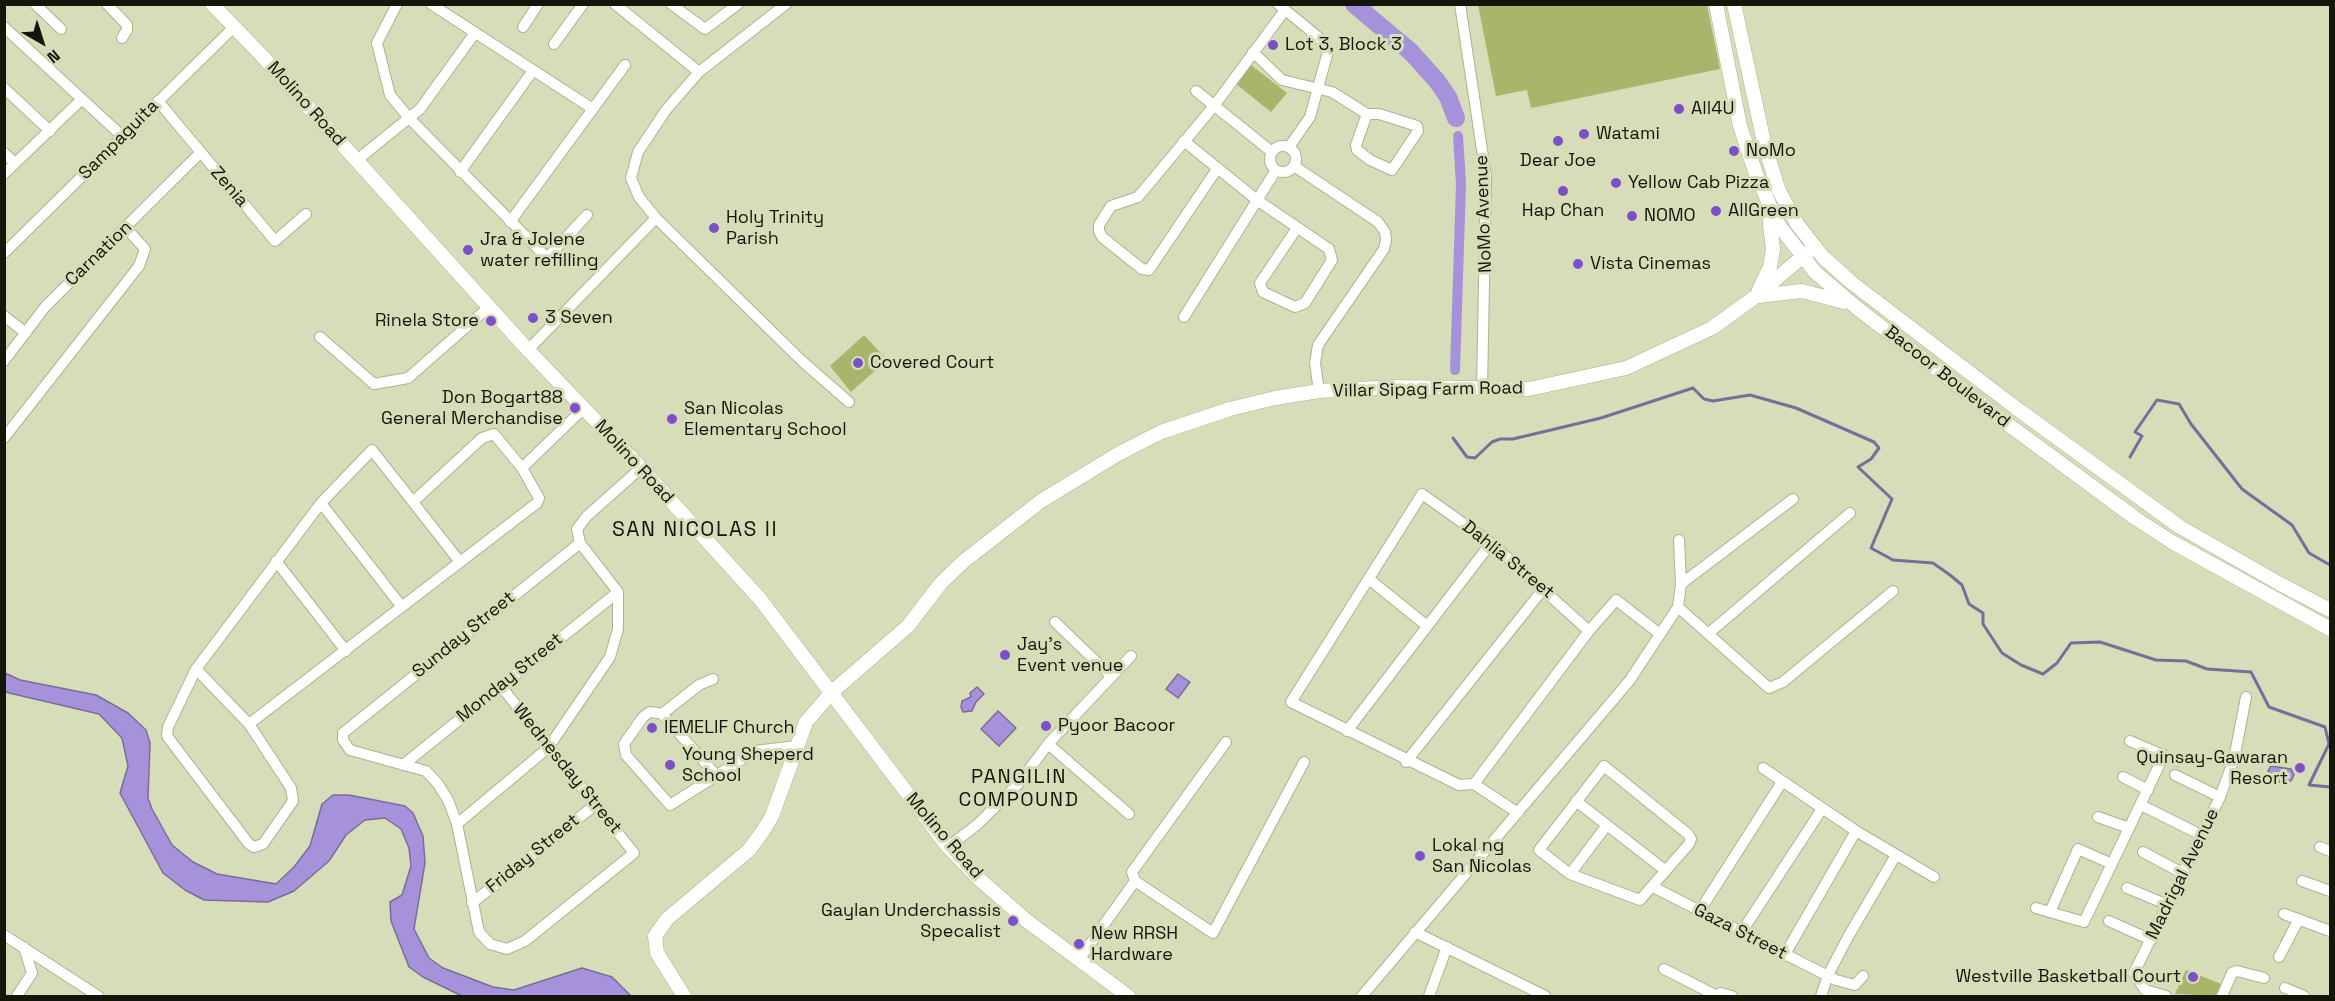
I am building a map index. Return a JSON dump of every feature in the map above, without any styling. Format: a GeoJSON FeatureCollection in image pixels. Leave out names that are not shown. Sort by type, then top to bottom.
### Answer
{"type":"FeatureCollection","features":[{"type":"Feature","properties":{"kind":"main road","name":"Molino Road"},"geometry":{"type":"LineString","coordinates":[[212,4],[357,160],[528,350],[641,468],[760,599],[948,847],[1000,898],[1078,960],[1128,996]]}},
{"type":"Feature","properties":{"kind":"main road","name":"Bacoor Boulevard"},"geometry":{"type":"LineString","coordinates":[[1716,4],[1740,126],[1766,200],[1778,225],[1802,257],[1857,308],[2135,518],[2172,542],[2331,628]]}},
{"type":"Feature","properties":{"kind":"main road","name":"Bacoor Boulevard"},"geometry":{"type":"LineString","coordinates":[[1734,4],[1747,73],[1768,156],[1786,206],[1814,246],[1844,276],[1897,317],[2061,442],[2180,527],[2331,610]]}},
{"type":"Feature","properties":{"kind":"main road"},"geometry":{"type":"LineString","coordinates":[[1755,297],[1770,267],[1773,249],[1766,200]]}},
{"type":"Feature","properties":{"kind":"main road","name":"Villar Sipag Farm Road"},"geometry":{"type":"LineString","coordinates":[[684,996],[657,953],[655,936],[668,919],[749,850],[772,816],[806,722],[832,692],[900,634],[941,583],[964,561],[1018,517],[1076,478],[1161,432],[1195,419],[1275,398],[1319,391],[1396,387],[1529,389],[1626,368],[1712,328],[1755,297],[1814,246]]}},
{"type":"Feature","properties":{"kind":"main road"},"geometry":{"type":"LineString","coordinates":[[1755,297],[1802,291],[1833,297],[1857,308]]}},
{"type":"Feature","properties":{"kind":"street"},"geometry":{"type":"LineString","coordinates":[[34,4],[61,29]]}},
{"type":"Feature","properties":{"kind":"street"},"geometry":{"type":"LineString","coordinates":[[107,4],[127,25],[122,38]]}},
{"type":"Feature","properties":{"kind":"street"},"geometry":{"type":"LineString","coordinates":[[397,4],[377,43],[390,95],[409,118],[546,258],[587,214]]}},
{"type":"Feature","properties":{"kind":"street"},"geometry":{"type":"LineString","coordinates":[[432,4],[532,72],[593,108]]}},
{"type":"Feature","properties":{"kind":"street"},"geometry":{"type":"LineString","coordinates":[[523,27],[538,4]]}},
{"type":"Feature","properties":{"kind":"street"},"geometry":{"type":"LineString","coordinates":[[554,44],[584,4]]}},
{"type":"Feature","properties":{"kind":"street"},"geometry":{"type":"LineString","coordinates":[[615,4],[699,72]]}},
{"type":"Feature","properties":{"kind":"street"},"geometry":{"type":"LineString","coordinates":[[671,4],[705,29],[737,5]]}},
{"type":"Feature","properties":{"kind":"street"},"geometry":{"type":"LineString","coordinates":[[786,4],[699,72],[666,110],[638,152],[631,178],[639,197],[657,218],[802,362],[849,402]]}},
{"type":"Feature","properties":{"kind":"street","name":"NoMo Avenue"},"geometry":{"type":"LineString","coordinates":[[1460,4],[1486,176],[1482,390]]}},
{"type":"Feature","properties":{"kind":"street"},"geometry":{"type":"LineString","coordinates":[[1217,169],[1149,270],[1142,269],[1102,237],[1099,225],[1111,206],[1138,197],[1214,106],[1282,7],[1324,44],[1328,55],[1310,117],[1289,147]]}},
{"type":"Feature","properties":{"kind":"street"},"geometry":{"type":"LineString","coordinates":[[4,27],[122,136]]}},
{"type":"Feature","properties":{"kind":"street","name":"Sampaguita"},"geometry":{"type":"LineString","coordinates":[[4,253],[234,27]]}},
{"type":"Feature","properties":{"kind":"street"},"geometry":{"type":"LineString","coordinates":[[357,160],[420,108],[475,33]]}},
{"type":"Feature","properties":{"kind":"street"},"geometry":{"type":"LineString","coordinates":[[1253,52],[1282,80],[1332,93],[1367,114],[1379,114],[1417,126],[1418,131],[1392,170],[1370,160],[1357,150],[1356,145],[1367,114]]}},
{"type":"Feature","properties":{"kind":"street"},"geometry":{"type":"LineString","coordinates":[[510,222],[625,65]]}},
{"type":"Feature","properties":{"kind":"street"},"geometry":{"type":"LineString","coordinates":[[460,172],[532,72]]}},
{"type":"Feature","properties":{"kind":"street"},"geometry":{"type":"LineString","coordinates":[[4,88],[50,130]]}},
{"type":"Feature","properties":{"kind":"street"},"geometry":{"type":"LineString","coordinates":[[1196,91],[1272,152]]}},
{"type":"Feature","properties":{"kind":"street"},"geometry":{"type":"LineString","coordinates":[[4,174],[82,99]]}},
{"type":"Feature","properties":{"kind":"street","name":"Zenia"},"geometry":{"type":"LineString","coordinates":[[158,101],[275,241],[306,214]]}},
{"type":"Feature","properties":{"kind":"street"},"geometry":{"type":"LineString","coordinates":[[1184,141],[1257,200],[1326,246],[1332,255],[1332,260],[1305,303],[1295,307],[1263,292],[1260,283],[1297,228]]}},
{"type":"Feature","properties":{"kind":"street"},"geometry":{"type":"LineString","coordinates":[[1280,147],[1289,147],[1296,158],[1294,166],[1285,172],[1276,170],[1270,162],[1272,152],[1280,147]]}},
{"type":"Feature","properties":{"kind":"street"},"geometry":{"type":"LineString","coordinates":[[4,153],[15,163]]}},
{"type":"Feature","properties":{"kind":"street","name":"Carnation"},"geometry":{"type":"LineString","coordinates":[[4,361],[45,308],[200,153]]}},
{"type":"Feature","properties":{"kind":"street"},"geometry":{"type":"LineString","coordinates":[[1294,166],[1378,222],[1385,232],[1386,240],[1383,249],[1318,345],[1315,363],[1319,391]]}},
{"type":"Feature","properties":{"kind":"street"},"geometry":{"type":"LineString","coordinates":[[1184,317],[1276,170]]}},
{"type":"Feature","properties":{"kind":"street"},"geometry":{"type":"LineString","coordinates":[[528,350],[657,218]]}},
{"type":"Feature","properties":{"kind":"street"},"geometry":{"type":"LineString","coordinates":[[4,438],[139,266],[145,249],[126,228]]}},
{"type":"Feature","properties":{"kind":"street"},"geometry":{"type":"LineString","coordinates":[[320,337],[374,384],[408,378],[489,307]]}},
{"type":"Feature","properties":{"kind":"street"},"geometry":{"type":"LineString","coordinates":[[4,316],[26,333]]}},
{"type":"Feature","properties":{"kind":"street"},"geometry":{"type":"LineString","coordinates":[[522,468],[584,408]]}},
{"type":"Feature","properties":{"kind":"street"},"geometry":{"type":"LineString","coordinates":[[249,724],[537,503],[536,491],[522,468],[501,439],[494,434],[482,438],[414,501]]}},
{"type":"Feature","properties":{"kind":"street"},"geometry":{"type":"LineString","coordinates":[[196,669],[249,724],[291,788],[293,801],[263,844],[254,846],[249,844],[167,736],[168,727],[196,669],[321,503],[372,450],[460,562]]}},
{"type":"Feature","properties":{"kind":"street"},"geometry":{"type":"LineString","coordinates":[[457,824],[548,748],[610,657],[618,629],[618,592],[577,536],[580,523],[641,468]]}},
{"type":"Feature","properties":{"kind":"street","name":"Dahlia Street"},"geometry":{"type":"LineString","coordinates":[[1369,579],[1422,494],[1491,543],[1590,631]]}},
{"type":"Feature","properties":{"kind":"street"},"geometry":{"type":"LineString","coordinates":[[1681,584],[1793,499]]}},
{"type":"Feature","properties":{"kind":"street"},"geometry":{"type":"LineString","coordinates":[[321,503],[402,607]]}},
{"type":"Feature","properties":{"kind":"street"},"geometry":{"type":"LineString","coordinates":[[1709,633],[1851,513]]}},
{"type":"Feature","properties":{"kind":"street"},"geometry":{"type":"LineString","coordinates":[[1362,996],[1630,680],[1678,607],[1681,584],[1679,540]]}},
{"type":"Feature","properties":{"kind":"street","name":"Sunday Street"},"geometry":{"type":"LineString","coordinates":[[403,765],[350,750],[343,740],[344,733],[349,726],[580,543]]}},
{"type":"Feature","properties":{"kind":"street"},"geometry":{"type":"LineString","coordinates":[[1347,731],[1491,543]]}},
{"type":"Feature","properties":{"kind":"street"},"geometry":{"type":"LineString","coordinates":[[276,561],[346,651]]}},
{"type":"Feature","properties":{"kind":"street"},"geometry":{"type":"LineString","coordinates":[[1427,626],[1369,579],[1291,702],[1406,762],[1459,785],[1474,784],[1518,813]]}},
{"type":"Feature","properties":{"kind":"street"},"geometry":{"type":"LineString","coordinates":[[1406,762],[1544,588]]}},
{"type":"Feature","properties":{"kind":"street"},"geometry":{"type":"LineString","coordinates":[[1678,607],[1709,633],[1764,686],[1776,687],[1893,591]]}},
{"type":"Feature","properties":{"kind":"street","name":"Monday Street"},"geometry":{"type":"LineString","coordinates":[[403,765],[618,592]]}},
{"type":"Feature","properties":{"kind":"street"},"geometry":{"type":"LineString","coordinates":[[1474,784],[1616,600],[1660,634]]}},
{"type":"Feature","properties":{"kind":"street"},"geometry":{"type":"LineString","coordinates":[[1055,622],[1110,675]]}},
{"type":"Feature","properties":{"kind":"street"},"geometry":{"type":"LineString","coordinates":[[948,847],[978,824],[1020,782],[1048,744],[1110,675],[1131,656]]}},
{"type":"Feature","properties":{"kind":"street"},"geometry":{"type":"LineString","coordinates":[[663,714],[699,685],[713,679]]}},
{"type":"Feature","properties":{"kind":"street","name":"Wednesday Street"},"geometry":{"type":"LineString","coordinates":[[472,903],[483,939],[507,949],[525,941],[634,853],[500,685]]}},
{"type":"Feature","properties":{"kind":"street","name":"Madrigal Avenue"},"geometry":{"type":"LineString","coordinates":[[2166,996],[2145,990],[2134,973],[2220,797],[2234,759],[2246,697]]}},
{"type":"Feature","properties":{"kind":"street"},"geometry":{"type":"LineString","coordinates":[[715,774],[663,714],[650,712],[643,717],[624,744],[626,755],[670,805],[715,774],[754,752],[796,746]]}},
{"type":"Feature","properties":{"kind":"street"},"geometry":{"type":"LineString","coordinates":[[2130,741],[2177,760]]}},
{"type":"Feature","properties":{"kind":"street"},"geometry":{"type":"LineString","coordinates":[[1226,742],[1132,872],[1135,881],[1213,933],[1304,762]]}},
{"type":"Feature","properties":{"kind":"street"},"geometry":{"type":"LineString","coordinates":[[1048,744],[1129,814]]}},
{"type":"Feature","properties":{"kind":"street"},"geometry":{"type":"LineString","coordinates":[[2036,908],[2084,922],[2164,755]]}},
{"type":"Feature","properties":{"kind":"street"},"geometry":{"type":"LineString","coordinates":[[403,765],[426,771],[448,800],[457,824],[472,903]]}},
{"type":"Feature","properties":{"kind":"street"},"geometry":{"type":"LineString","coordinates":[[1604,766],[1688,834],[1691,839],[1644,897],[1635,899],[1570,874],[1539,850],[1576,801],[1604,766]]}},
{"type":"Feature","properties":{"kind":"street"},"geometry":{"type":"LineString","coordinates":[[1763,768],[1856,831],[1934,878]]}},
{"type":"Feature","properties":{"kind":"street"},"geometry":{"type":"LineString","coordinates":[[2175,775],[2220,797]]}},
{"type":"Feature","properties":{"kind":"street"},"geometry":{"type":"LineString","coordinates":[[2123,777],[2148,790]]}},
{"type":"Feature","properties":{"kind":"street"},"geometry":{"type":"LineString","coordinates":[[1699,912],[1782,782]]}},
{"type":"Feature","properties":{"kind":"street"},"geometry":{"type":"LineString","coordinates":[[1576,801],[1666,871]]}},
{"type":"Feature","properties":{"kind":"street"},"geometry":{"type":"LineString","coordinates":[[2141,804],[2201,835]]}},
{"type":"Feature","properties":{"kind":"street","name":"Friday Street"},"geometry":{"type":"LineString","coordinates":[[472,903],[595,805]]}},
{"type":"Feature","properties":{"kind":"street"},"geometry":{"type":"LineString","coordinates":[[1741,933],[1822,809]]}},
{"type":"Feature","properties":{"kind":"street"},"geometry":{"type":"LineString","coordinates":[[2098,817],[2129,828]]}},
{"type":"Feature","properties":{"kind":"street"},"geometry":{"type":"LineString","coordinates":[[1570,874],[1607,825]]}},
{"type":"Feature","properties":{"kind":"street"},"geometry":{"type":"LineString","coordinates":[[1784,956],[1856,831]]}},
{"type":"Feature","properties":{"kind":"street"},"geometry":{"type":"LineString","coordinates":[[2050,912],[2078,849],[2112,864]]}},
{"type":"Feature","properties":{"kind":"street"},"geometry":{"type":"LineString","coordinates":[[2143,852],[2184,874]]}},
{"type":"Feature","properties":{"kind":"street"},"geometry":{"type":"LineString","coordinates":[[1821,996],[1828,975],[1896,855]]}},
{"type":"Feature","properties":{"kind":"street"},"geometry":{"type":"LineString","coordinates":[[2302,880],[2331,891]]}},
{"type":"Feature","properties":{"kind":"street"},"geometry":{"type":"LineString","coordinates":[[1078,960],[1135,881]]}},
{"type":"Feature","properties":{"kind":"street","name":"Gaza Street"},"geometry":{"type":"LineString","coordinates":[[1653,887],[1784,956],[1828,975],[1853,985],[1863,976]]}},
{"type":"Feature","properties":{"kind":"street"},"geometry":{"type":"LineString","coordinates":[[2127,888],[2168,905]]}},
{"type":"Feature","properties":{"kind":"street"},"geometry":{"type":"LineString","coordinates":[[2284,914],[2331,931]]}},
{"type":"Feature","properties":{"kind":"street"},"geometry":{"type":"LineString","coordinates":[[2279,957],[2299,919]]}},
{"type":"Feature","properties":{"kind":"street"},"geometry":{"type":"LineString","coordinates":[[2109,921],[2151,940]]}},
{"type":"Feature","properties":{"kind":"street"},"geometry":{"type":"LineString","coordinates":[[1415,932],[1545,996]]}},
{"type":"Feature","properties":{"kind":"street"},"geometry":{"type":"LineString","coordinates":[[4,935],[98,996]]}},
{"type":"Feature","properties":{"kind":"street"},"geometry":{"type":"LineString","coordinates":[[17,996],[32,973],[24,947]]}},
{"type":"Feature","properties":{"kind":"street"},"geometry":{"type":"LineString","coordinates":[[1429,996],[1447,947]]}},
{"type":"Feature","properties":{"kind":"street"},"geometry":{"type":"LineString","coordinates":[[1664,969],[1717,996],[1721,993],[1732,996]]}},
{"type":"Feature","properties":{"kind":"street"},"geometry":{"type":"LineString","coordinates":[[2222,996],[2232,973],[2237,971],[2264,978]]}},
{"type":"Feature","properties":{"kind":"street"},"geometry":{"type":"LineString","coordinates":[[2285,988],[2304,996]]}},
{"type":"Feature","properties":{"kind":"green space"},"geometry":{"type":"Polygon","coordinates":[[[1478,5],[1707,5],[1720,69],[1531,108],[1527,90],[1496,96],[1478,5]]]}},
{"type":"Feature","properties":{"kind":"green space"},"geometry":{"type":"Polygon","coordinates":[[[1251,65],[1287,93],[1271,112],[1236,84],[1251,65]]]}},
{"type":"Feature","properties":{"kind":"green space","name":"Covered Court"},"geometry":{"type":"Polygon","coordinates":[[[864,335],[887,360],[851,392],[830,366],[864,335]]]}},
{"type":"Feature","properties":{"kind":"green space","name":"Westville Basketball Court"},"geometry":{"type":"Polygon","coordinates":[[[2186,970],[2221,984],[2216,996],[2175,994],[2186,970]]]}},
{"type":"Feature","properties":{"kind":"shaded area"},"geometry":{"type":"Polygon","coordinates":[[[5,673],[20,680],[96,695],[128,713],[146,730],[150,743],[148,798],[172,845],[193,862],[217,874],[276,884],[294,867],[310,846],[322,804],[333,795],[349,795],[405,806],[413,813],[423,836],[425,863],[414,929],[429,958],[443,968],[493,987],[514,990],[582,968],[612,977],[631,996],[462,996],[423,977],[409,967],[391,921],[390,902],[402,895],[411,866],[409,848],[401,829],[385,818],[365,820],[346,835],[329,861],[294,891],[268,902],[204,900],[185,890],[163,873],[120,793],[128,766],[122,738],[99,714],[5,692],[5,673]]]}},
{"type":"Feature","properties":{"kind":"shaded area"},"geometry":{"type":"Polygon","coordinates":[[[1178,674],[1190,682],[1178,698],[1166,689],[1178,674]]]}},
{"type":"Feature","properties":{"kind":"shaded area"},"geometry":{"type":"Polygon","coordinates":[[[977,687],[984,694],[976,702],[972,711],[963,712],[962,701],[971,697],[970,693],[977,687]]]}},
{"type":"Feature","properties":{"kind":"shaded area"},"geometry":{"type":"Polygon","coordinates":[[[998,711],[1016,728],[999,746],[981,729],[998,711]]]}},
{"type":"Feature","properties":{"kind":"shaded area"},"geometry":{"type":"Polygon","coordinates":[[[2271,766],[2291,769],[2294,775],[2291,781],[2279,782],[2268,771],[2271,766]]]}},
{"type":"Feature","properties":{"kind":"waterway"},"geometry":{"type":"LineString","coordinates":[[1354,4],[1411,52],[1437,81],[1448,97],[1456,118]]}},
{"type":"Feature","properties":{"kind":"waterway"},"geometry":{"type":"LineString","coordinates":[[1455,370],[1461,184],[1458,136]]}},
{"type":"Feature","properties":{"kind":"waterway"},"geometry":{"type":"LineString","coordinates":[[1453,438],[1467,457],[1475,458],[1492,442],[1500,439],[1513,439],[1601,418],[1693,388],[1704,399],[1713,401],[1750,395],[1796,408],[1874,442],[1879,448],[1871,459],[1858,467],[1892,499],[1871,548],[1893,560],[1933,563],[1950,575],[1962,585],[1969,604],[1983,613],[1983,624],[2002,653],[2021,665],[2043,674],[2057,663],[2071,643],[2100,642],[2156,660],[2186,661],[2207,669],[2251,672],[2269,707],[2325,727],[2329,744],[2309,785],[2330,787]]}},
{"type":"Feature","properties":{"kind":"waterway"},"geometry":{"type":"LineString","coordinates":[[2130,457],[2142,436],[2135,432],[2157,400],[2179,404],[2191,424],[2242,489],[2292,525],[2309,553],[2330,565]]}},
{"type":"Feature","properties":{"kind":"place","name":"Lot 3, Block 3"},"geometry":{"type":"Point","coordinates":[1273,45]}},
{"type":"Feature","properties":{"kind":"place","name":"All4U"},"geometry":{"type":"Point","coordinates":[1679,109]}},
{"type":"Feature","properties":{"kind":"place","name":"Watami"},"geometry":{"type":"Point","coordinates":[1584,134]}},
{"type":"Feature","properties":{"kind":"place","name":"Dear Joe"},"geometry":{"type":"Point","coordinates":[1558,141]}},
{"type":"Feature","properties":{"kind":"place","name":"NoMo"},"geometry":{"type":"Point","coordinates":[1734,151]}},
{"type":"Feature","properties":{"kind":"place","name":"Yellow Cab Pizza"},"geometry":{"type":"Point","coordinates":[1616,183]}},
{"type":"Feature","properties":{"kind":"place","name":"Hap Chan"},"geometry":{"type":"Point","coordinates":[1563,191]}},
{"type":"Feature","properties":{"kind":"place","name":"AllGreen"},"geometry":{"type":"Point","coordinates":[1716,211]}},
{"type":"Feature","properties":{"kind":"place","name":"NOMO"},"geometry":{"type":"Point","coordinates":[1632,216]}},
{"type":"Feature","properties":{"kind":"place","name":"Holy Trinity Parish"},"geometry":{"type":"Point","coordinates":[714,228]}},
{"type":"Feature","properties":{"kind":"place","name":"Jra & Jolene water refilling"},"geometry":{"type":"Point","coordinates":[468,250]}},
{"type":"Feature","properties":{"kind":"place","name":"Vista Cinemas"},"geometry":{"type":"Point","coordinates":[1578,264]}},
{"type":"Feature","properties":{"kind":"place","name":"3 Seven"},"geometry":{"type":"Point","coordinates":[533,318]}},
{"type":"Feature","properties":{"kind":"place","name":"Rinela Store"},"geometry":{"type":"Point","coordinates":[491,321]}},
{"type":"Feature","properties":{"kind":"place","name":"Covered Court"},"geometry":{"type":"Point","coordinates":[858,363]}},
{"type":"Feature","properties":{"kind":"place","name":"Don Bogart88 General Merchandise"},"geometry":{"type":"Point","coordinates":[575,408]}},
{"type":"Feature","properties":{"kind":"place","name":"San Nicolas Elementary School"},"geometry":{"type":"Point","coordinates":[672,419]}},
{"type":"Feature","properties":{"kind":"place","name":"Jay's Event venue"},"geometry":{"type":"Point","coordinates":[1005,655]}},
{"type":"Feature","properties":{"kind":"place","name":"Pyoor Bacoor"},"geometry":{"type":"Point","coordinates":[1046,726]}},
{"type":"Feature","properties":{"kind":"place","name":"IEMELIF Church"},"geometry":{"type":"Point","coordinates":[652,728]}},
{"type":"Feature","properties":{"kind":"place","name":"Young Sheperd School"},"geometry":{"type":"Point","coordinates":[670,765]}},
{"type":"Feature","properties":{"kind":"place","name":"Quinsay-Gawaran Resort"},"geometry":{"type":"Point","coordinates":[2300,768]}},
{"type":"Feature","properties":{"kind":"place","name":"Lokal ng San Nicolas"},"geometry":{"type":"Point","coordinates":[1420,856]}},
{"type":"Feature","properties":{"kind":"place","name":"Gaylan Underchassis Specalist"},"geometry":{"type":"Point","coordinates":[1013,921]}},
{"type":"Feature","properties":{"kind":"place","name":"New RRSH Hardware"},"geometry":{"type":"Point","coordinates":[1079,944]}},
{"type":"Feature","properties":{"kind":"place","name":"Westville Basketball Court"},"geometry":{"type":"Point","coordinates":[2193,977]}},
{"type":"Feature","properties":{"kind":"district","name":"SAN NICOLAS II"},"geometry":{"type":"Point","coordinates":[695,530]}},
{"type":"Feature","properties":{"kind":"district","name":"PANGILIN COMPOUND"},"geometry":{"type":"Point","coordinates":[1019,790]}}]}
